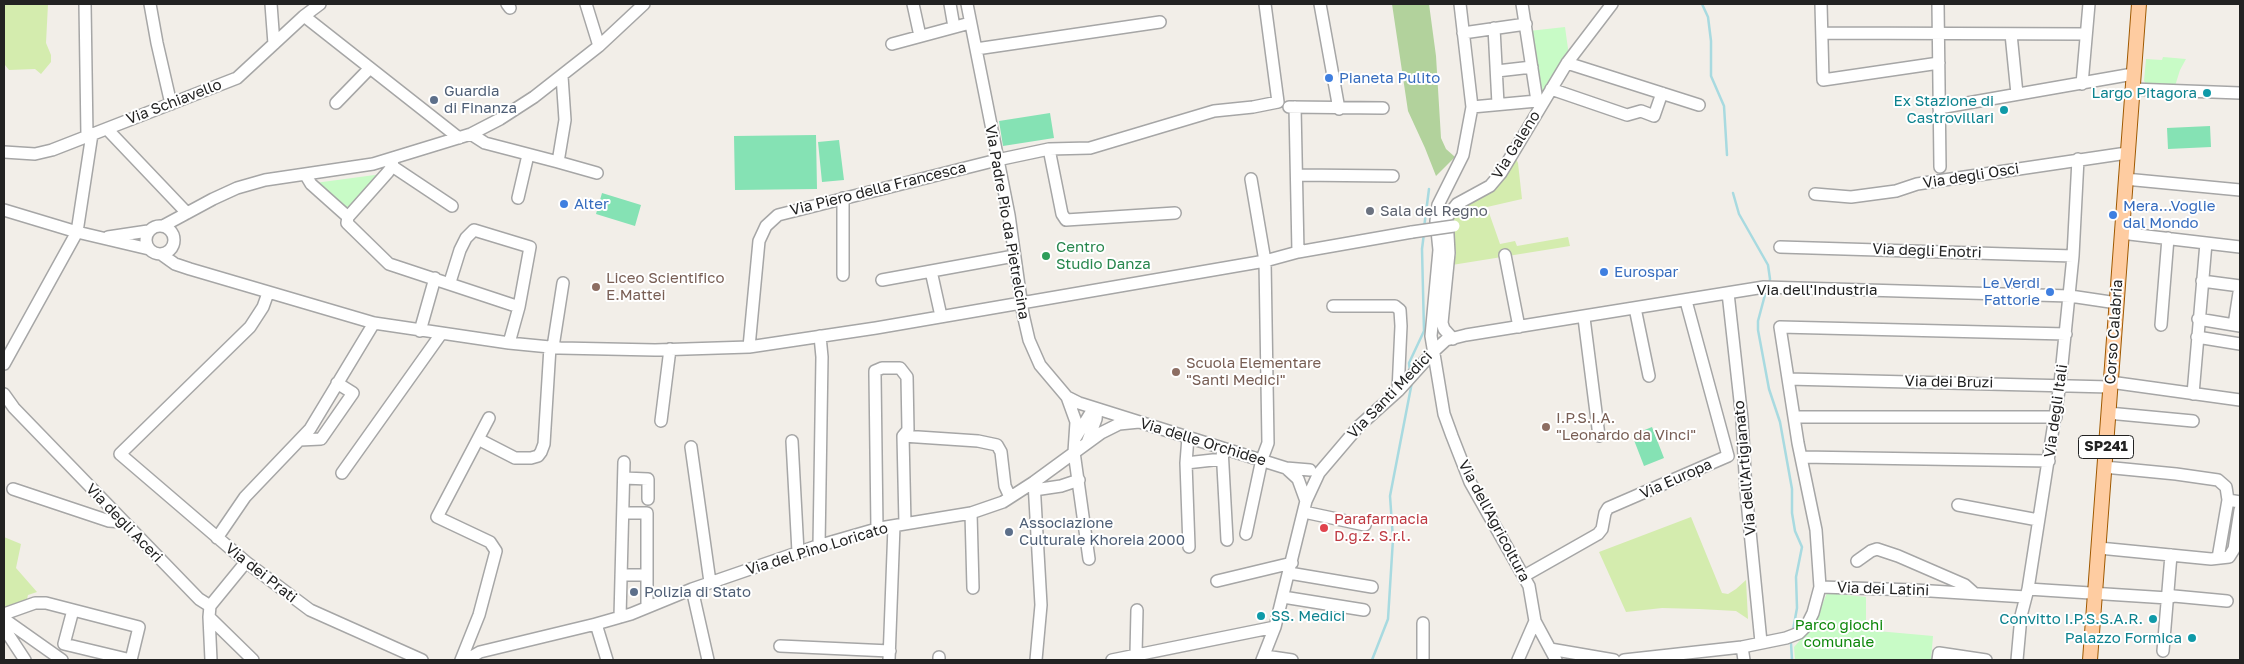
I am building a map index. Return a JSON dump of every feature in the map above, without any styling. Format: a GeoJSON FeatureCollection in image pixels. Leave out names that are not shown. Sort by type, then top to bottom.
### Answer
{"type":"FeatureCollection","features":[{"type":"Feature","properties":{"kind":"main road","name":"Corso Calabria"},"geometry":{"type":"LineString","coordinates":[[2090,660],[2138,4]]}},
{"type":"Feature","properties":{"kind":"street"},"geometry":{"type":"LineString","coordinates":[[4,364],[77,232],[90,135],[85,4]]}},
{"type":"Feature","properties":{"kind":"street"},"geometry":{"type":"LineString","coordinates":[[150,4],[171,104]]}},
{"type":"Feature","properties":{"kind":"street"},"geometry":{"type":"LineString","coordinates":[[270,4],[274,44]]}},
{"type":"Feature","properties":{"kind":"street","name":"Via Schiavello"},"geometry":{"type":"LineString","coordinates":[[4,152],[35,154],[52,150],[237,78],[304,16],[320,4]]}},
{"type":"Feature","properties":{"kind":"street"},"geometry":{"type":"LineString","coordinates":[[586,4],[599,46]]}},
{"type":"Feature","properties":{"kind":"street"},"geometry":{"type":"LineString","coordinates":[[163,226],[238,188],[265,180],[373,164],[392,163],[472,134],[500,119],[562,76],[599,46],[644,4]]}},
{"type":"Feature","properties":{"kind":"street"},"geometry":{"type":"LineString","coordinates":[[913,4],[920,36]]}},
{"type":"Feature","properties":{"kind":"street"},"geometry":{"type":"LineString","coordinates":[[950,4],[954,27]]}},
{"type":"Feature","properties":{"kind":"street","name":"Via Padre Pio da Pietrelcina"},"geometry":{"type":"LineString","coordinates":[[967,4],[1009,215],[1021,303],[1029,340],[1040,365],[1067,397],[1097,409]]}},
{"type":"Feature","properties":{"kind":"street"},"geometry":{"type":"LineString","coordinates":[[1265,4],[1278,102],[1295,107],[1383,108]]}},
{"type":"Feature","properties":{"kind":"street"},"geometry":{"type":"LineString","coordinates":[[1320,4],[1339,109]]}},
{"type":"Feature","properties":{"kind":"street","name":"Via Santi Medici"},"geometry":{"type":"LineString","coordinates":[[1305,502],[1312,492],[1313,483],[1329,460],[1358,426],[1398,391],[1434,351],[1431,336],[1439,250],[1436,221],[1438,205],[1464,155],[1472,107],[1460,4]]}},
{"type":"Feature","properties":{"kind":"street"},"geometry":{"type":"LineString","coordinates":[[1472,107],[1539,102],[1522,4]]}},
{"type":"Feature","properties":{"kind":"street","name":"Via Galeno"},"geometry":{"type":"LineString","coordinates":[[1453,339],[1444,329],[1442,323],[1449,253],[1447,217],[1457,204],[1490,186],[1501,173],[1539,102],[1551,89],[1567,62],[1612,4]]}},
{"type":"Feature","properties":{"kind":"street"},"geometry":{"type":"LineString","coordinates":[[1821,4],[1823,80],[1938,63]]}},
{"type":"Feature","properties":{"kind":"street"},"geometry":{"type":"LineString","coordinates":[[1938,4],[1940,167]]}},
{"type":"Feature","properties":{"kind":"street"},"geometry":{"type":"LineString","coordinates":[[2082,84],[2089,4]]}},
{"type":"Feature","properties":{"kind":"street"},"geometry":{"type":"LineString","coordinates":[[304,16],[459,138]]}},
{"type":"Feature","properties":{"kind":"street"},"geometry":{"type":"LineString","coordinates":[[976,49],[1160,22]]}},
{"type":"Feature","properties":{"kind":"street"},"geometry":{"type":"LineString","coordinates":[[892,44],[970,23]]}},
{"type":"Feature","properties":{"kind":"street"},"geometry":{"type":"LineString","coordinates":[[1463,33],[1526,24]]}},
{"type":"Feature","properties":{"kind":"street"},"geometry":{"type":"LineString","coordinates":[[1494,28],[1498,104]]}},
{"type":"Feature","properties":{"kind":"street"},"geometry":{"type":"LineString","coordinates":[[1822,33],[2086,34]]}},
{"type":"Feature","properties":{"kind":"street"},"geometry":{"type":"LineString","coordinates":[[2011,34],[2017,94]]}},
{"type":"Feature","properties":{"kind":"street"},"geometry":{"type":"LineString","coordinates":[[1567,62],[1699,105]]}},
{"type":"Feature","properties":{"kind":"street"},"geometry":{"type":"LineString","coordinates":[[1497,71],[1532,67]]}},
{"type":"Feature","properties":{"kind":"street"},"geometry":{"type":"LineString","coordinates":[[336,103],[370,68]]}},
{"type":"Feature","properties":{"kind":"street"},"geometry":{"type":"LineString","coordinates":[[1939,108],[2133,74]]}},
{"type":"Feature","properties":{"kind":"street"},"geometry":{"type":"LineString","coordinates":[[558,162],[565,120],[562,76]]}},
{"type":"Feature","properties":{"kind":"street"},"geometry":{"type":"LineString","coordinates":[[1551,89],[1626,115],[1641,112],[1654,116],[1662,93]]}},
{"type":"Feature","properties":{"kind":"street"},"geometry":{"type":"LineString","coordinates":[[2132,89],[2240,94]]}},
{"type":"Feature","properties":{"kind":"street","name":"Via Piero della Francesca"},"geometry":{"type":"LineString","coordinates":[[749,347],[759,241],[766,226],[778,214],[997,160],[1050,149],[1090,148],[1214,111],[1253,108],[1278,102]]}},
{"type":"Feature","properties":{"kind":"street"},"geometry":{"type":"LineString","coordinates":[[1295,107],[1298,252]]}},
{"type":"Feature","properties":{"kind":"street"},"geometry":{"type":"LineString","coordinates":[[107,129],[187,213]]}},
{"type":"Feature","properties":{"kind":"street"},"geometry":{"type":"LineString","coordinates":[[472,134],[485,143],[597,173]]}},
{"type":"Feature","properties":{"kind":"street"},"geometry":{"type":"LineString","coordinates":[[1050,149],[1062,214],[1066,220],[1174,214]]}},
{"type":"Feature","properties":{"kind":"street","name":"Via degli Osci"},"geometry":{"type":"LineString","coordinates":[[1815,194],[1851,197],[1896,191],[1917,184],[2127,153]]}},
{"type":"Feature","properties":{"kind":"street"},"geometry":{"type":"LineString","coordinates":[[518,198],[528,155]]}},
{"type":"Feature","properties":{"kind":"street","name":"Via degli Itali"},"geometry":{"type":"LineString","coordinates":[[2017,660],[2021,616],[2027,593],[2060,384],[2070,296],[2078,159]]}},
{"type":"Feature","properties":{"kind":"street"},"geometry":{"type":"LineString","coordinates":[[392,163],[452,206]]}},
{"type":"Feature","properties":{"kind":"street"},"geometry":{"type":"LineString","coordinates":[[392,163],[348,216],[346,224],[389,264],[450,282],[519,307]]}},
{"type":"Feature","properties":{"kind":"street"},"geometry":{"type":"LineString","coordinates":[[305,174],[311,184],[348,216]]}},
{"type":"Feature","properties":{"kind":"street"},"geometry":{"type":"LineString","coordinates":[[1297,176],[1393,176]]}},
{"type":"Feature","properties":{"kind":"street"},"geometry":{"type":"LineString","coordinates":[[1246,534],[1262,459],[1268,443],[1265,261],[1251,179]]}},
{"type":"Feature","properties":{"kind":"street"},"geometry":{"type":"LineString","coordinates":[[2125,179],[2240,190]]}},
{"type":"Feature","properties":{"kind":"street"},"geometry":{"type":"LineString","coordinates":[[843,198],[843,275]]}},
{"type":"Feature","properties":{"kind":"street"},"geometry":{"type":"LineString","coordinates":[[162,254],[170,250],[181,225],[199,208]]}},
{"type":"Feature","properties":{"kind":"street"},"geometry":{"type":"LineString","coordinates":[[4,210],[77,232],[149,249],[162,254],[175,264],[190,269],[374,323],[441,334],[552,347],[670,349],[749,347],[820,336],[1265,261],[1298,252],[1454,226]]}},
{"type":"Feature","properties":{"kind":"street"},"geometry":{"type":"LineString","coordinates":[[102,237],[148,231],[155,226],[163,226],[171,230],[180,258],[190,269]]}},
{"type":"Feature","properties":{"kind":"street"},"geometry":{"type":"LineString","coordinates":[[450,282],[460,250],[466,238],[474,230],[530,247],[519,307],[509,343]]}},
{"type":"Feature","properties":{"kind":"street"},"geometry":{"type":"LineString","coordinates":[[148,231],[146,238],[149,249]]}},
{"type":"Feature","properties":{"kind":"street"},"geometry":{"type":"LineString","coordinates":[[2121,233],[2240,247]]}},
{"type":"Feature","properties":{"kind":"street"},"geometry":{"type":"LineString","coordinates":[[2160,325],[2168,238]]}},
{"type":"Feature","properties":{"kind":"street"},"geometry":{"type":"LineString","coordinates":[[2193,394],[2206,243]]}},
{"type":"Feature","properties":{"kind":"street","name":"Via degli Enotri"},"geometry":{"type":"LineString","coordinates":[[1780,247],[2073,256]]}},
{"type":"Feature","properties":{"kind":"street"},"geometry":{"type":"LineString","coordinates":[[1505,255],[1520,327]]}},
{"type":"Feature","properties":{"kind":"street"},"geometry":{"type":"LineString","coordinates":[[882,280],[1014,256]]}},
{"type":"Feature","properties":{"kind":"street"},"geometry":{"type":"LineString","coordinates":[[931,271],[941,316]]}},
{"type":"Feature","properties":{"kind":"street"},"geometry":{"type":"LineString","coordinates":[[420,331],[435,278]]}},
{"type":"Feature","properties":{"kind":"street"},"geometry":{"type":"LineString","coordinates":[[2198,319],[2237,325],[2240,286],[2202,281]]}},
{"type":"Feature","properties":{"kind":"street"},"geometry":{"type":"LineString","coordinates":[[478,439],[515,458],[531,458],[538,456],[542,452],[552,347],[563,283]]}},
{"type":"Feature","properties":{"kind":"street","name":"Via dell'Industria"},"geometry":{"type":"LineString","coordinates":[[1434,351],[1446,340],[1768,287],[2070,296],[2117,303]]}},
{"type":"Feature","properties":{"kind":"street","name":"Via dei Prati"},"geometry":{"type":"LineString","coordinates":[[268,292],[263,307],[250,327],[120,454],[216,538],[310,610],[422,660]]}},
{"type":"Feature","properties":{"kind":"street","name":"Via dell'Artigianato"},"geometry":{"type":"LineString","coordinates":[[1728,294],[1742,419],[1743,452],[1761,642]]}},
{"type":"Feature","properties":{"kind":"street","name":"Via Europa"},"geometry":{"type":"LineString","coordinates":[[1524,576],[1598,534],[1602,529],[1605,513],[1608,508],[1728,456],[1686,301]]}},
{"type":"Feature","properties":{"kind":"street"},"geometry":{"type":"LineString","coordinates":[[1333,306],[1395,306],[1400,310],[1398,391]]}},
{"type":"Feature","properties":{"kind":"street"},"geometry":{"type":"LineString","coordinates":[[1635,308],[1649,376]]}},
{"type":"Feature","properties":{"kind":"street"},"geometry":{"type":"LineString","coordinates":[[1584,318],[1599,436]]}},
{"type":"Feature","properties":{"kind":"street"},"geometry":{"type":"LineString","coordinates":[[216,538],[245,497],[310,429],[374,323]]}},
{"type":"Feature","properties":{"kind":"street"},"geometry":{"type":"LineString","coordinates":[[1820,587],[1816,530],[1801,457],[1780,327],[2066,334]]}},
{"type":"Feature","properties":{"kind":"street"},"geometry":{"type":"LineString","coordinates":[[342,473],[441,334]]}},
{"type":"Feature","properties":{"kind":"street"},"geometry":{"type":"LineString","coordinates":[[819,546],[822,366],[820,336]]}},
{"type":"Feature","properties":{"kind":"street"},"geometry":{"type":"LineString","coordinates":[[2197,337],[2240,344]]}},
{"type":"Feature","properties":{"kind":"street"},"geometry":{"type":"LineString","coordinates":[[661,421],[670,349]]}},
{"type":"Feature","properties":{"kind":"street","name":"Via dell'Agricoltura"},"geometry":{"type":"LineString","coordinates":[[1434,351],[1444,414],[1452,436],[1470,482],[1524,576],[1528,586],[1534,620]]}},
{"type":"Feature","properties":{"kind":"street"},"geometry":{"type":"LineString","coordinates":[[780,646],[890,656],[903,436],[908,430],[907,377],[900,368],[878,369],[875,375],[877,529]]}},
{"type":"Feature","properties":{"kind":"street","name":"Via dei Bruzi"},"geometry":{"type":"LineString","coordinates":[[1788,379],[2110,384],[2240,400]]}},
{"type":"Feature","properties":{"kind":"street"},"geometry":{"type":"LineString","coordinates":[[300,440],[321,439],[353,393],[338,383]]}},
{"type":"Feature","properties":{"kind":"street","name":"Via degli Aceri"},"geometry":{"type":"LineString","coordinates":[[4,394],[14,408],[179,579],[254,660]]}},
{"type":"Feature","properties":{"kind":"street"},"geometry":{"type":"LineString","coordinates":[[1067,397],[1074,416],[1076,437],[1074,452],[1089,559]]}},
{"type":"Feature","properties":{"kind":"street"},"geometry":{"type":"LineString","coordinates":[[1076,437],[1090,414],[1097,409]]}},
{"type":"Feature","properties":{"kind":"street"},"geometry":{"type":"LineString","coordinates":[[1087,443],[1096,419],[1097,409]]}},
{"type":"Feature","properties":{"kind":"street","name":"Via delle Orchidee"},"geometry":{"type":"LineString","coordinates":[[1097,409],[1188,437],[1222,453],[1262,459],[1286,468],[1310,470]]}},
{"type":"Feature","properties":{"kind":"street"},"geometry":{"type":"LineString","coordinates":[[2108,412],[2193,421]]}},
{"type":"Feature","properties":{"kind":"street"},"geometry":{"type":"LineString","coordinates":[[1794,417],[2056,416]]}},
{"type":"Feature","properties":{"kind":"street"},"geometry":{"type":"LineString","coordinates":[[461,660],[479,615],[496,551],[490,542],[437,517],[489,418]]}},
{"type":"Feature","properties":{"kind":"street","name":"Via del Pino Loricato"},"geometry":{"type":"LineString","coordinates":[[466,660],[480,652],[620,617],[710,582],[798,552],[877,529],[971,513],[1003,502],[1034,486],[1074,452],[1119,424],[1139,422]]}},
{"type":"Feature","properties":{"kind":"street"},"geometry":{"type":"LineString","coordinates":[[903,436],[978,441],[997,445],[1001,452],[1005,486],[1010,497]]}},
{"type":"Feature","properties":{"kind":"street"},"geometry":{"type":"LineString","coordinates":[[1188,437],[1186,463],[1190,547]]}},
{"type":"Feature","properties":{"kind":"street"},"geometry":{"type":"LineString","coordinates":[[792,441],[798,552]]}},
{"type":"Feature","properties":{"kind":"street"},"geometry":{"type":"LineString","coordinates":[[691,447],[710,582]]}},
{"type":"Feature","properties":{"kind":"street"},"geometry":{"type":"LineString","coordinates":[[1728,456],[1743,452]]}},
{"type":"Feature","properties":{"kind":"street"},"geometry":{"type":"LineString","coordinates":[[1186,463],[1222,453],[1227,540]]}},
{"type":"Feature","properties":{"kind":"street"},"geometry":{"type":"LineString","coordinates":[[1801,457],[2049,461]]}},
{"type":"Feature","properties":{"kind":"street","name":"Via Santi Medici"},"geometry":{"type":"LineString","coordinates":[[1264,658],[1283,597],[1305,502],[1310,470],[1329,460]]}},
{"type":"Feature","properties":{"kind":"street"},"geometry":{"type":"LineString","coordinates":[[620,617],[624,462]]}},
{"type":"Feature","properties":{"kind":"street"},"geometry":{"type":"LineString","coordinates":[[2104,467],[2218,480],[2226,487],[2234,501],[2218,558]]}},
{"type":"Feature","properties":{"kind":"street"},"geometry":{"type":"LineString","coordinates":[[1286,468],[1298,479],[1305,502],[1364,525]]}},
{"type":"Feature","properties":{"kind":"street"},"geometry":{"type":"LineString","coordinates":[[1310,470],[1313,483]]}},
{"type":"Feature","properties":{"kind":"street"},"geometry":{"type":"LineString","coordinates":[[624,478],[648,479],[648,498]]}},
{"type":"Feature","properties":{"kind":"street"},"geometry":{"type":"LineString","coordinates":[[1036,660],[1041,605],[1034,486],[1061,486],[1079,480]]}},
{"type":"Feature","properties":{"kind":"street"},"geometry":{"type":"LineString","coordinates":[[13,489],[109,521],[123,522]]}},
{"type":"Feature","properties":{"kind":"street"},"geometry":{"type":"LineString","coordinates":[[1958,505],[2038,520]]}},
{"type":"Feature","properties":{"kind":"street"},"geometry":{"type":"LineString","coordinates":[[2099,548],[2211,559],[2229,557],[2234,549],[2240,510]]}},
{"type":"Feature","properties":{"kind":"street"},"geometry":{"type":"LineString","coordinates":[[623,513],[647,514],[647,607]]}},
{"type":"Feature","properties":{"kind":"street"},"geometry":{"type":"LineString","coordinates":[[971,513],[972,588]]}},
{"type":"Feature","properties":{"kind":"street"},"geometry":{"type":"LineString","coordinates":[[1857,561],[1877,549],[1965,585],[1974,593]]}},
{"type":"Feature","properties":{"kind":"street"},"geometry":{"type":"LineString","coordinates":[[2162,651],[2171,555]]}},
{"type":"Feature","properties":{"kind":"street"},"geometry":{"type":"LineString","coordinates":[[211,660],[209,612],[246,562]]}},
{"type":"Feature","properties":{"kind":"street"},"geometry":{"type":"LineString","coordinates":[[1217,581],[1290,568],[1372,587]]}},
{"type":"Feature","properties":{"kind":"street"},"geometry":{"type":"LineString","coordinates":[[621,575],[647,575]]}},
{"type":"Feature","properties":{"kind":"street","name":"Via dei Latini"},"geometry":{"type":"LineString","coordinates":[[1624,660],[1742,647],[1786,638],[1799,633],[1807,626],[1813,613],[1820,587],[1974,593],[2096,592],[2227,601]]}},
{"type":"Feature","properties":{"kind":"street"},"geometry":{"type":"LineString","coordinates":[[692,589],[708,660]]}},
{"type":"Feature","properties":{"kind":"street"},"geometry":{"type":"LineString","coordinates":[[1283,597],[1364,610]]}},
{"type":"Feature","properties":{"kind":"street"},"geometry":{"type":"LineString","coordinates":[[23,631],[23,617],[27,610],[35,603]]}},
{"type":"Feature","properties":{"kind":"street"},"geometry":{"type":"LineString","coordinates":[[4,614],[35,603],[46,603],[139,627],[131,660],[64,644],[73,610]]}},
{"type":"Feature","properties":{"kind":"street"},"geometry":{"type":"LineString","coordinates":[[1137,610],[1138,656]]}},
{"type":"Feature","properties":{"kind":"street"},"geometry":{"type":"LineString","coordinates":[[4,619],[62,660]]}},
{"type":"Feature","properties":{"kind":"street"},"geometry":{"type":"LineString","coordinates":[[1534,620],[1556,660]]}},
{"type":"Feature","properties":{"kind":"street"},"geometry":{"type":"LineString","coordinates":[[1518,660],[1534,620]]}},
{"type":"Feature","properties":{"kind":"street"},"geometry":{"type":"LineString","coordinates":[[1423,623],[1423,660]]}},
{"type":"Feature","properties":{"kind":"street"},"geometry":{"type":"LineString","coordinates":[[596,624],[607,660]]}},
{"type":"Feature","properties":{"kind":"street"},"geometry":{"type":"LineString","coordinates":[[1112,660],[1275,627]]}},
{"type":"Feature","properties":{"kind":"street"},"geometry":{"type":"LineString","coordinates":[[4,628],[23,657]]}},
{"type":"Feature","properties":{"kind":"street"},"geometry":{"type":"LineString","coordinates":[[23,657],[27,645],[50,651]]}},
{"type":"Feature","properties":{"kind":"street"},"geometry":{"type":"LineString","coordinates":[[1742,647],[1744,660]]}},
{"type":"Feature","properties":{"kind":"street"},"geometry":{"type":"LineString","coordinates":[[1550,649],[1614,660]]}},
{"type":"Feature","properties":{"kind":"street"},"geometry":{"type":"LineString","coordinates":[[1938,660],[1939,653],[1986,660]]}},
{"type":"Feature","properties":{"kind":"street"},"geometry":{"type":"LineString","coordinates":[[1264,658],[1292,660]]}},
{"type":"Feature","properties":{"kind":"green space"},"geometry":{"type":"Polygon","coordinates":[[[4,4],[48,4],[46,43],[51,55],[51,62],[41,74],[35,69],[9,70],[5,65],[4,4]]]}},
{"type":"Feature","properties":{"kind":"green space"},"geometry":{"type":"Polygon","coordinates":[[[1392,4],[1429,4],[1436,56],[1441,138],[1446,149],[1455,157],[1436,176],[1408,111],[1392,4]]]}},
{"type":"Feature","properties":{"kind":"green space"},"geometry":{"type":"Polygon","coordinates":[[[1565,27],[1569,56],[1543,96],[1540,96],[1529,31],[1565,27]]]}},
{"type":"Feature","properties":{"kind":"green space"},"geometry":{"type":"Polygon","coordinates":[[[2163,57],[2186,59],[2175,86],[2148,86],[2144,81],[2146,59],[2162,60],[2163,57]]]}},
{"type":"Feature","properties":{"kind":"green space"},"geometry":{"type":"Polygon","coordinates":[[[1050,113],[1054,138],[1003,146],[999,121],[1050,113]]]}},
{"type":"Feature","properties":{"kind":"green space"},"geometry":{"type":"Polygon","coordinates":[[[2210,126],[2211,147],[2168,149],[2167,128],[2210,126]]]}},
{"type":"Feature","properties":{"kind":"green space"},"geometry":{"type":"Polygon","coordinates":[[[816,135],[817,189],[735,190],[734,136],[816,135]]]}},
{"type":"Feature","properties":{"kind":"green space"},"geometry":{"type":"Polygon","coordinates":[[[839,140],[844,180],[822,182],[818,142],[839,140]]]}},
{"type":"Feature","properties":{"kind":"green space"},"geometry":{"type":"Polygon","coordinates":[[[1516,159],[1522,199],[1487,207],[1500,244],[1515,241],[1517,246],[1568,237],[1570,246],[1452,265],[1451,263],[1456,255],[1450,217],[1516,159]]]}},
{"type":"Feature","properties":{"kind":"green space"},"geometry":{"type":"Polygon","coordinates":[[[382,174],[347,209],[315,183],[382,174]]]}},
{"type":"Feature","properties":{"kind":"green space"},"geometry":{"type":"Polygon","coordinates":[[[602,193],[641,205],[635,226],[596,214],[602,193]]]}},
{"type":"Feature","properties":{"kind":"green space"},"geometry":{"type":"Polygon","coordinates":[[[1652,427],[1664,458],[1644,466],[1632,435],[1652,427]]]}},
{"type":"Feature","properties":{"kind":"green space"},"geometry":{"type":"Polygon","coordinates":[[[1691,517],[1722,593],[1728,594],[1746,580],[1748,619],[1736,611],[1662,608],[1626,612],[1599,552],[1691,517]]]}},
{"type":"Feature","properties":{"kind":"green space"},"geometry":{"type":"Polygon","coordinates":[[[4,537],[21,544],[16,568],[37,592],[28,595],[26,603],[4,608],[4,537]]]}},
{"type":"Feature","properties":{"kind":"green space","name":"Parco giochi comunale"},"geometry":{"type":"Polygon","coordinates":[[[1827,593],[1866,597],[1866,630],[1933,636],[1931,660],[1795,660],[1794,647],[1813,626],[1827,593]]]}},
{"type":"Feature","properties":{"kind":"waterway"},"geometry":{"type":"LineString","coordinates":[[1702,4],[1708,17],[1711,41],[1711,76],[1724,106],[1727,155]]}},
{"type":"Feature","properties":{"kind":"waterway"},"geometry":{"type":"LineString","coordinates":[[1424,228],[1429,189]]}},
{"type":"Feature","properties":{"kind":"waterway"},"geometry":{"type":"LineString","coordinates":[[1733,193],[1739,214],[1768,265],[1769,284]]}},
{"type":"Feature","properties":{"kind":"waterway"},"geometry":{"type":"LineString","coordinates":[[1410,372],[1409,363],[1424,331],[1422,249],[1424,233]]}},
{"type":"Feature","properties":{"kind":"waterway"},"geometry":{"type":"LineString","coordinates":[[1766,291],[1758,321],[1758,330],[1769,389],[1780,422],[1792,489],[1792,513],[1795,531],[1802,547],[1796,577],[1797,608],[1793,630]]}},
{"type":"Feature","properties":{"kind":"waterway"},"geometry":{"type":"LineString","coordinates":[[1372,660],[1388,619],[1393,539],[1390,496],[1412,382]]}},
{"type":"Feature","properties":{"kind":"waterway"},"geometry":{"type":"LineString","coordinates":[[1791,643],[1792,660]]}},
{"type":"Feature","properties":{"kind":"place","name":"Pianeta Pulito"},"geometry":{"type":"Point","coordinates":[1329,78]}},
{"type":"Feature","properties":{"kind":"place","name":"Largo Pitagora"},"geometry":{"type":"Point","coordinates":[2207,93]}},
{"type":"Feature","properties":{"kind":"place","name":"Guardia di Finanza"},"geometry":{"type":"Point","coordinates":[434,100]}},
{"type":"Feature","properties":{"kind":"place","name":"Ex Stazione di Castrovillari"},"geometry":{"type":"Point","coordinates":[2004,110]}},
{"type":"Feature","properties":{"kind":"place","name":"Alter"},"geometry":{"type":"Point","coordinates":[564,204]}},
{"type":"Feature","properties":{"kind":"place","name":"Sala del Regno"},"geometry":{"type":"Point","coordinates":[1370,211]}},
{"type":"Feature","properties":{"kind":"place","name":"Mera...Voglie dal Mondo"},"geometry":{"type":"Point","coordinates":[2113,215]}},
{"type":"Feature","properties":{"kind":"place","name":"Centro Studio Danza"},"geometry":{"type":"Point","coordinates":[1046,256]}},
{"type":"Feature","properties":{"kind":"place","name":"Eurospar"},"geometry":{"type":"Point","coordinates":[1604,272]}},
{"type":"Feature","properties":{"kind":"place","name":"Liceo Scientifico E.Mattei"},"geometry":{"type":"Point","coordinates":[596,287]}},
{"type":"Feature","properties":{"kind":"place","name":"Le Verdi Fattorie"},"geometry":{"type":"Point","coordinates":[2050,292]}},
{"type":"Feature","properties":{"kind":"place","name":"Scuola Elementare \"Santi Medici\""},"geometry":{"type":"Point","coordinates":[1176,372]}},
{"type":"Feature","properties":{"kind":"place","name":"I.P.S.I.A. \"Leonardo da Vinci\""},"geometry":{"type":"Point","coordinates":[1546,427]}},
{"type":"Feature","properties":{"kind":"place","name":"Parafarmacia D.g.z. S.r.l."},"geometry":{"type":"Point","coordinates":[1324,528]}},
{"type":"Feature","properties":{"kind":"place","name":"Associazione Culturale Khoreia 2000"},"geometry":{"type":"Point","coordinates":[1009,532]}},
{"type":"Feature","properties":{"kind":"place","name":"Polizia di Stato"},"geometry":{"type":"Point","coordinates":[634,592]}},
{"type":"Feature","properties":{"kind":"place","name":"SS. Medici"},"geometry":{"type":"Point","coordinates":[1261,616]}},
{"type":"Feature","properties":{"kind":"place","name":"Convitto I.P.S.S.A.R."},"geometry":{"type":"Point","coordinates":[2153,619]}},
{"type":"Feature","properties":{"kind":"place","name":"Palazzo Formica"},"geometry":{"type":"Point","coordinates":[2192,638]}}]}
